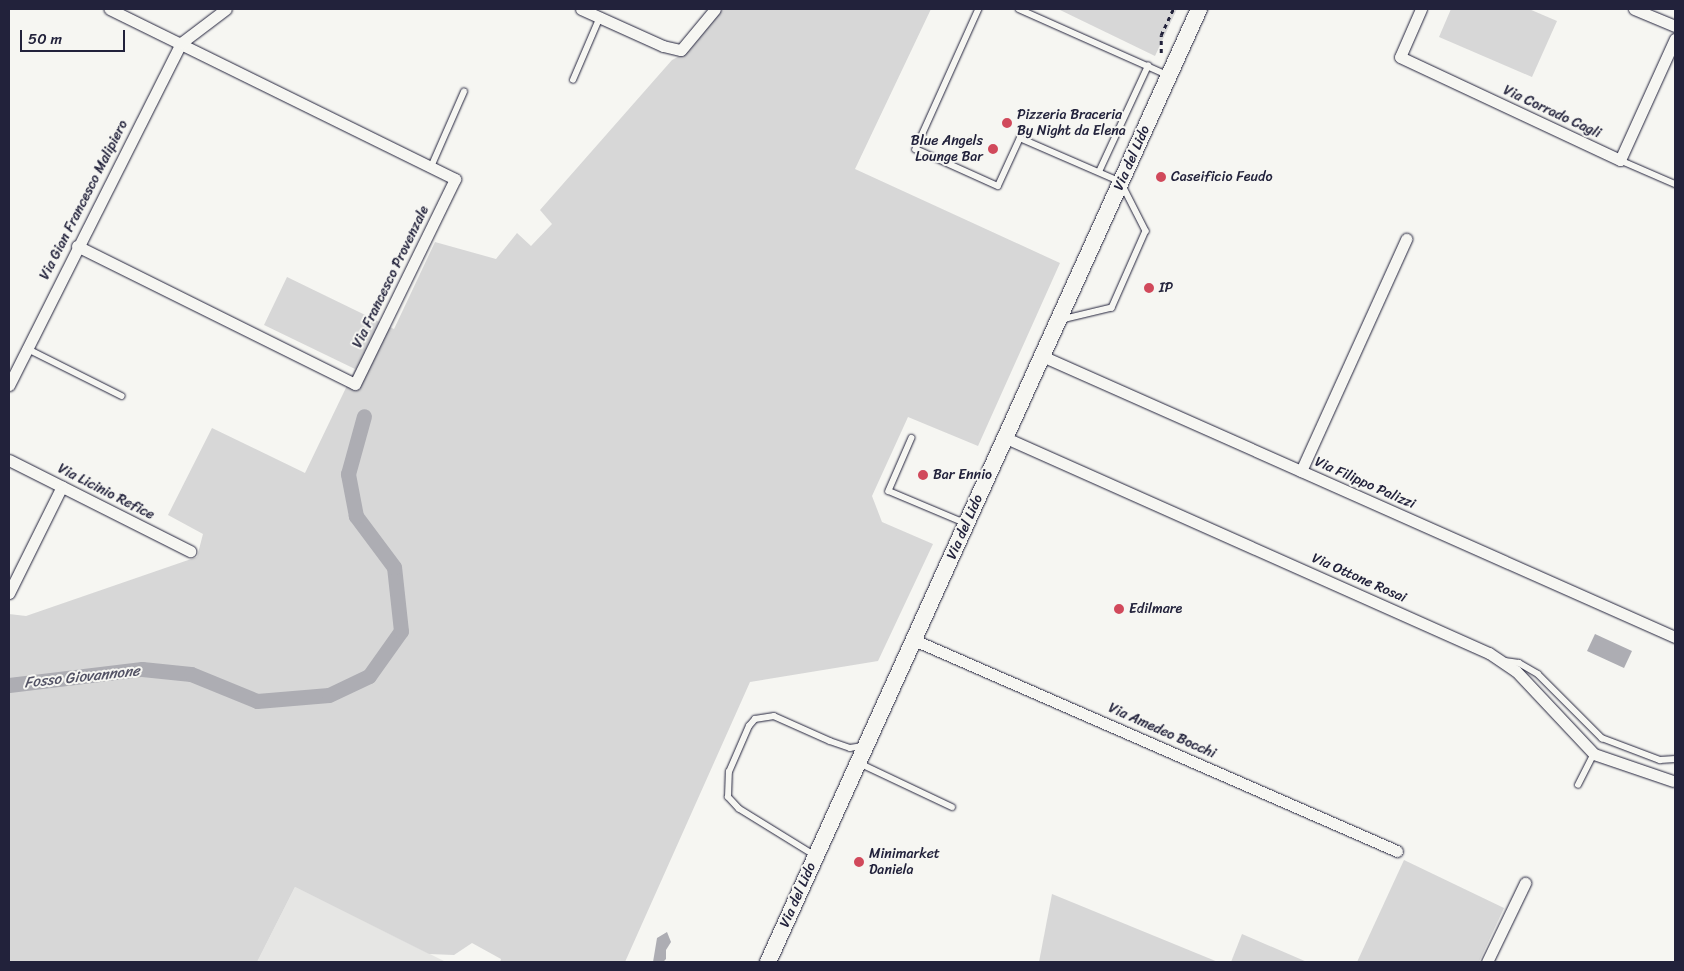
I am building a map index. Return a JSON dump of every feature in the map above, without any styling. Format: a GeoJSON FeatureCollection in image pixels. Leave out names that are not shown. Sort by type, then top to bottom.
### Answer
{"type":"FeatureCollection","features":[{"type":"Feature","properties":{"kind":"main road","name":"Via del Lido"},"geometry":{"type":"LineString","coordinates":[[768,962],[1199,9]]}},
{"type":"Feature","properties":{"kind":"street","name":"Via Francesco Provenzale"},"geometry":{"type":"LineString","coordinates":[[77,246],[355,384],[455,179],[110,9]]}},
{"type":"Feature","properties":{"kind":"street"},"geometry":{"type":"LineString","coordinates":[[181,44],[226,9]]}},
{"type":"Feature","properties":{"kind":"street"},"geometry":{"type":"LineString","coordinates":[[581,9],[662,46],[681,50],[715,9]]}},
{"type":"Feature","properties":{"kind":"street","name":"Via Corrado Cagli"},"geometry":{"type":"LineString","coordinates":[[1421,9],[1400,57],[1620,160]]}},
{"type":"Feature","properties":{"kind":"street"},"geometry":{"type":"LineString","coordinates":[[1634,9],[1675,26]]}},
{"type":"Feature","properties":{"kind":"street"},"geometry":{"type":"LineString","coordinates":[[1620,160],[1675,39]]}},
{"type":"Feature","properties":{"kind":"street","name":"Via Gian Francesco Malipiero"},"geometry":{"type":"LineString","coordinates":[[24,353],[181,44]]}},
{"type":"Feature","properties":{"kind":"street"},"geometry":{"type":"LineString","coordinates":[[1301,471],[1406,239]]}},
{"type":"Feature","properties":{"kind":"street"},"geometry":{"type":"LineString","coordinates":[[9,362],[24,353]]}},
{"type":"Feature","properties":{"kind":"street"},"geometry":{"type":"LineString","coordinates":[[9,385],[24,353]]}},
{"type":"Feature","properties":{"kind":"street","name":"Via Filippo Palizzi"},"geometry":{"type":"LineString","coordinates":[[1042,356],[1675,637]]}},
{"type":"Feature","properties":{"kind":"street","name":"Via Ottone Rosai"},"geometry":{"type":"LineString","coordinates":[[1006,438],[1502,661],[1594,754],[1673,781]]}},
{"type":"Feature","properties":{"kind":"street","name":"Via Licinio Refice"},"geometry":{"type":"LineString","coordinates":[[9,460],[190,551]]}},
{"type":"Feature","properties":{"kind":"street"},"geometry":{"type":"LineString","coordinates":[[9,593],[62,486]]}},
{"type":"Feature","properties":{"kind":"street","name":"Via Amedeo Bocchi"},"geometry":{"type":"LineString","coordinates":[[914,640],[1397,851]]}},
{"type":"Feature","properties":{"kind":"street"},"geometry":{"type":"LineString","coordinates":[[1487,962],[1525,883]]}},
{"type":"Feature","properties":{"kind":"lane"},"geometry":{"type":"LineString","coordinates":[[979,9],[916,149],[998,186],[1020,138],[1121,182],[1146,231],[1112,308],[1058,321]]}},
{"type":"Feature","properties":{"kind":"lane"},"geometry":{"type":"LineString","coordinates":[[1019,9],[1169,76]]}},
{"type":"Feature","properties":{"kind":"lane"},"geometry":{"type":"LineString","coordinates":[[573,80],[600,17]]}},
{"type":"Feature","properties":{"kind":"lane"},"geometry":{"type":"LineString","coordinates":[[1098,172],[1148,66]]}},
{"type":"Feature","properties":{"kind":"lane"},"geometry":{"type":"LineString","coordinates":[[431,167],[464,92]]}},
{"type":"Feature","properties":{"kind":"lane"},"geometry":{"type":"LineString","coordinates":[[1620,160],[1675,184]]}},
{"type":"Feature","properties":{"kind":"lane"},"geometry":{"type":"LineString","coordinates":[[24,353],[122,396]]}},
{"type":"Feature","properties":{"kind":"lane"},"geometry":{"type":"LineString","coordinates":[[912,438],[889,491],[967,524]]}},
{"type":"Feature","properties":{"kind":"lane"},"geometry":{"type":"LineString","coordinates":[[1502,661],[1519,663],[1538,674],[1602,738],[1660,760],[1675,760]]}},
{"type":"Feature","properties":{"kind":"lane"},"geometry":{"type":"LineString","coordinates":[[815,856],[739,809],[728,797],[729,772],[749,726],[755,719],[774,716],[850,748],[865,746]]}},
{"type":"Feature","properties":{"kind":"lane"},"geometry":{"type":"LineString","coordinates":[[1578,786],[1594,754]]}},
{"type":"Feature","properties":{"kind":"lane"},"geometry":{"type":"LineString","coordinates":[[858,762],[952,807]]}},
{"type":"Feature","properties":{"kind":"path"},"geometry":{"type":"LineString","coordinates":[[1160,57],[1161,35],[1173,9]]}},
{"type":"Feature","properties":{"kind":"shaded area"},"geometry":{"type":"Polygon","coordinates":[[[723,9],[931,9],[855,169],[1060,263],[978,446],[908,417],[872,496],[882,522],[933,544],[878,661],[750,682],[625,962],[500,962],[501,959],[472,943],[454,955],[429,954],[295,887],[257,962],[9,962],[9,614],[26,616],[197,557],[203,534],[168,515],[212,428],[305,473],[355,369],[264,325],[287,277],[394,329],[435,242],[496,259],[517,233],[531,246],[552,224],[540,210],[672,60],[689,51],[723,9]]]}},
{"type":"Feature","properties":{"kind":"shaded area"},"geometry":{"type":"Polygon","coordinates":[[[1058,9],[1177,9],[1155,56],[1058,9]]]}},
{"type":"Feature","properties":{"kind":"shaded area"},"geometry":{"type":"Polygon","coordinates":[[[1451,9],[1529,9],[1557,21],[1532,77],[1439,37],[1451,9]]]}},
{"type":"Feature","properties":{"kind":"shaded area"},"geometry":{"type":"Polygon","coordinates":[[[1595,634],[1632,651],[1624,668],[1587,651],[1595,634]]]}},
{"type":"Feature","properties":{"kind":"shaded area"},"geometry":{"type":"Polygon","coordinates":[[[1404,860],[1504,908],[1479,962],[1357,962],[1404,860]]]}},
{"type":"Feature","properties":{"kind":"shaded area"},"geometry":{"type":"Polygon","coordinates":[[[295,887],[446,962],[257,962],[295,887]]]}},
{"type":"Feature","properties":{"kind":"shaded area"},"geometry":{"type":"Polygon","coordinates":[[[1052,894],[1218,962],[1039,962],[1052,894]]]}},
{"type":"Feature","properties":{"kind":"shaded area"},"geometry":{"type":"Polygon","coordinates":[[[667,932],[671,942],[666,950],[666,959],[663,962],[653,962],[657,938],[667,932]]]}},
{"type":"Feature","properties":{"kind":"shaded area"},"geometry":{"type":"Polygon","coordinates":[[[1242,934],[1307,962],[1231,962],[1242,934]]]}},
{"type":"Feature","properties":{"kind":"waterway","name":"Fosso Giovannone"},"geometry":{"type":"LineString","coordinates":[[9,685],[142,669],[191,674],[257,701],[329,695],[369,676],[401,631],[394,567],[356,516],[348,474],[364,416]]}},
{"type":"Feature","properties":{"kind":"place","name":"Pizzeria Braceria By Night da Elena"},"geometry":{"type":"Point","coordinates":[1007,123]}},
{"type":"Feature","properties":{"kind":"place","name":"Blue Angels Lounge Bar"},"geometry":{"type":"Point","coordinates":[993,149]}},
{"type":"Feature","properties":{"kind":"place","name":"Caseificio Feudo"},"geometry":{"type":"Point","coordinates":[1161,177]}},
{"type":"Feature","properties":{"kind":"place","name":"IP"},"geometry":{"type":"Point","coordinates":[1149,288]}},
{"type":"Feature","properties":{"kind":"place","name":"Bar Ennio"},"geometry":{"type":"Point","coordinates":[923,475]}},
{"type":"Feature","properties":{"kind":"place","name":"Edilmare"},"geometry":{"type":"Point","coordinates":[1119,609]}},
{"type":"Feature","properties":{"kind":"place","name":"Minimarket Daniela"},"geometry":{"type":"Point","coordinates":[859,862]}}]}
